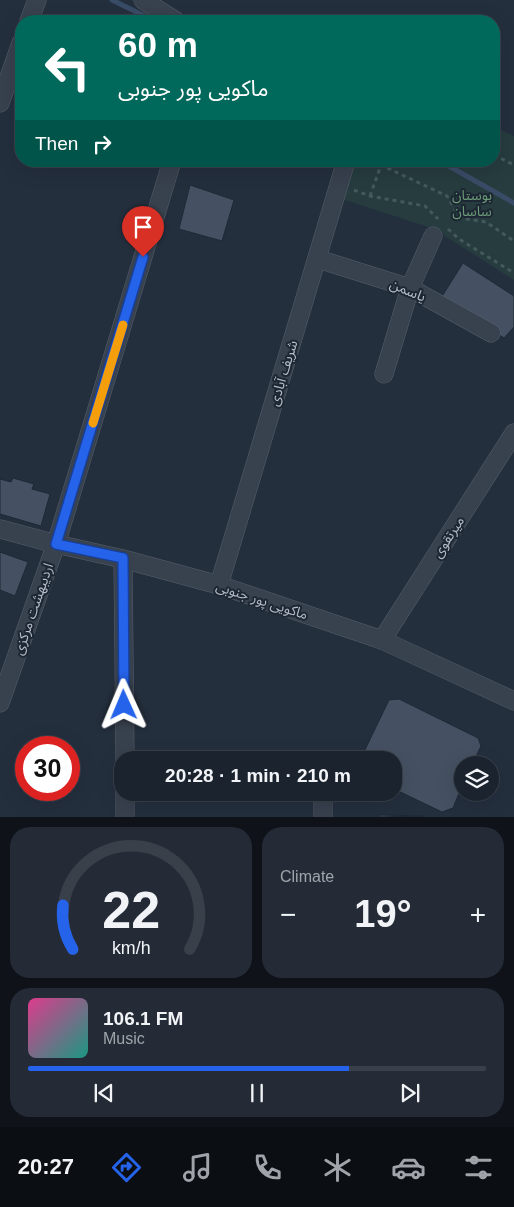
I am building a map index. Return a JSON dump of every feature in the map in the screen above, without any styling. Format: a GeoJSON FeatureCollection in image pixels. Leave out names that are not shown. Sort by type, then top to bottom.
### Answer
{"type":"FeatureCollection","features":[{"type":"Feature","properties":{"kind":"street"},"geometry":{"type":"LineString","coordinates":[[31,15],[37,0]]}},
{"type":"Feature","properties":{"kind":"street"},"geometry":{"type":"LineString","coordinates":[[143,0],[167,15]]}},
{"type":"Feature","properties":{"kind":"street"},"geometry":{"type":"LineString","coordinates":[[0,103],[15,60]]}},
{"type":"Feature","properties":{"kind":"street","name":"اردیبهشت مرکزی"},"geometry":{"type":"LineString","coordinates":[[0,703],[56,544],[170,167]]}},
{"type":"Feature","properties":{"kind":"street","name":"شریف آبادی"},"geometry":{"type":"LineString","coordinates":[[219,585],[344,167]]}},
{"type":"Feature","properties":{"kind":"street"},"geometry":{"type":"LineString","coordinates":[[384,374],[410,288],[433,236]]}},
{"type":"Feature","properties":{"kind":"street","name":"یاسمن"},"geometry":{"type":"LineString","coordinates":[[318,259],[410,288],[491,333]]}},
{"type":"Feature","properties":{"kind":"street","name":"میرتقوی"},"geometry":{"type":"LineString","coordinates":[[382,640],[514,433]]}},
{"type":"Feature","properties":{"kind":"street","name":"ماکویی‌ پور جنوبی"},"geometry":{"type":"LineString","coordinates":[[0,529],[56,544],[123,558],[219,585],[382,640],[514,701]]}},
{"type":"Feature","properties":{"kind":"street"},"geometry":{"type":"LineString","coordinates":[[123,558],[125,751]]}},
{"type":"Feature","properties":{"kind":"street"},"geometry":{"type":"LineString","coordinates":[[125,801],[125,817]]}},
{"type":"Feature","properties":{"kind":"street"},"geometry":{"type":"LineString","coordinates":[[323,801],[323,817]]}},
{"type":"Feature","properties":{"kind":"path"},"geometry":{"type":"LineString","coordinates":[[500,158],[514,165]]}},
{"type":"Feature","properties":{"kind":"path"},"geometry":{"type":"LineString","coordinates":[[370,196],[380,167]]}},
{"type":"Feature","properties":{"kind":"path"},"geometry":{"type":"LineString","coordinates":[[385,167],[447,196],[456,213],[467,220],[486,222],[514,241]]}},
{"type":"Feature","properties":{"kind":"green space","name":"بوستان ساسان"},"geometry":{"type":"Polygon","coordinates":[[[500,130],[514,136],[514,280],[434,229],[342,199],[350,167],[500,167],[500,130]]]}},
{"type":"Feature","properties":{"kind":"building"},"geometry":{"type":"Polygon","coordinates":[[[190,185],[234,200],[222,241],[179,229],[190,185]]]}},
{"type":"Feature","properties":{"kind":"building"},"geometry":{"type":"Polygon","coordinates":[[[463,263],[514,296],[514,327],[504,338],[441,298],[463,263]]]}},
{"type":"Feature","properties":{"kind":"building"},"geometry":{"type":"Polygon","coordinates":[[[13,478],[34,484],[32,489],[50,494],[41,526],[0,514],[0,479],[11,482],[13,478]]]}},
{"type":"Feature","properties":{"kind":"building"},"geometry":{"type":"Polygon","coordinates":[[[0,552],[28,562],[15,596],[0,590],[0,552]]]}},
{"type":"Feature","properties":{"kind":"building"},"geometry":{"type":"Polygon","coordinates":[[[399,699],[478,738],[481,746],[476,756],[454,756],[454,801],[456,801],[453,808],[442,812],[402,793],[402,751],[364,751],[389,700],[399,699]]]}},
{"type":"Feature","properties":{"kind":"building"},"geometry":{"type":"Polygon","coordinates":[[[379,815],[423,816],[379,817],[379,815]]]}},
{"type":"Feature","properties":{"kind":"waterway"},"geometry":{"type":"LineString","coordinates":[[112,0],[143,15]]}},
{"type":"Feature","properties":{"kind":"waterway"},"geometry":{"type":"LineString","coordinates":[[451,167],[514,203]]}},
{"type":"Feature","properties":{"kind":"slow traffic"},"geometry":{"type":"LineString","coordinates":[[93,423],[123,325]]}},
{"type":"Feature","properties":{"kind":"route"},"geometry":{"type":"LineString","coordinates":[[124,705],[123,558],[56,544],[143,257]]}}]}
